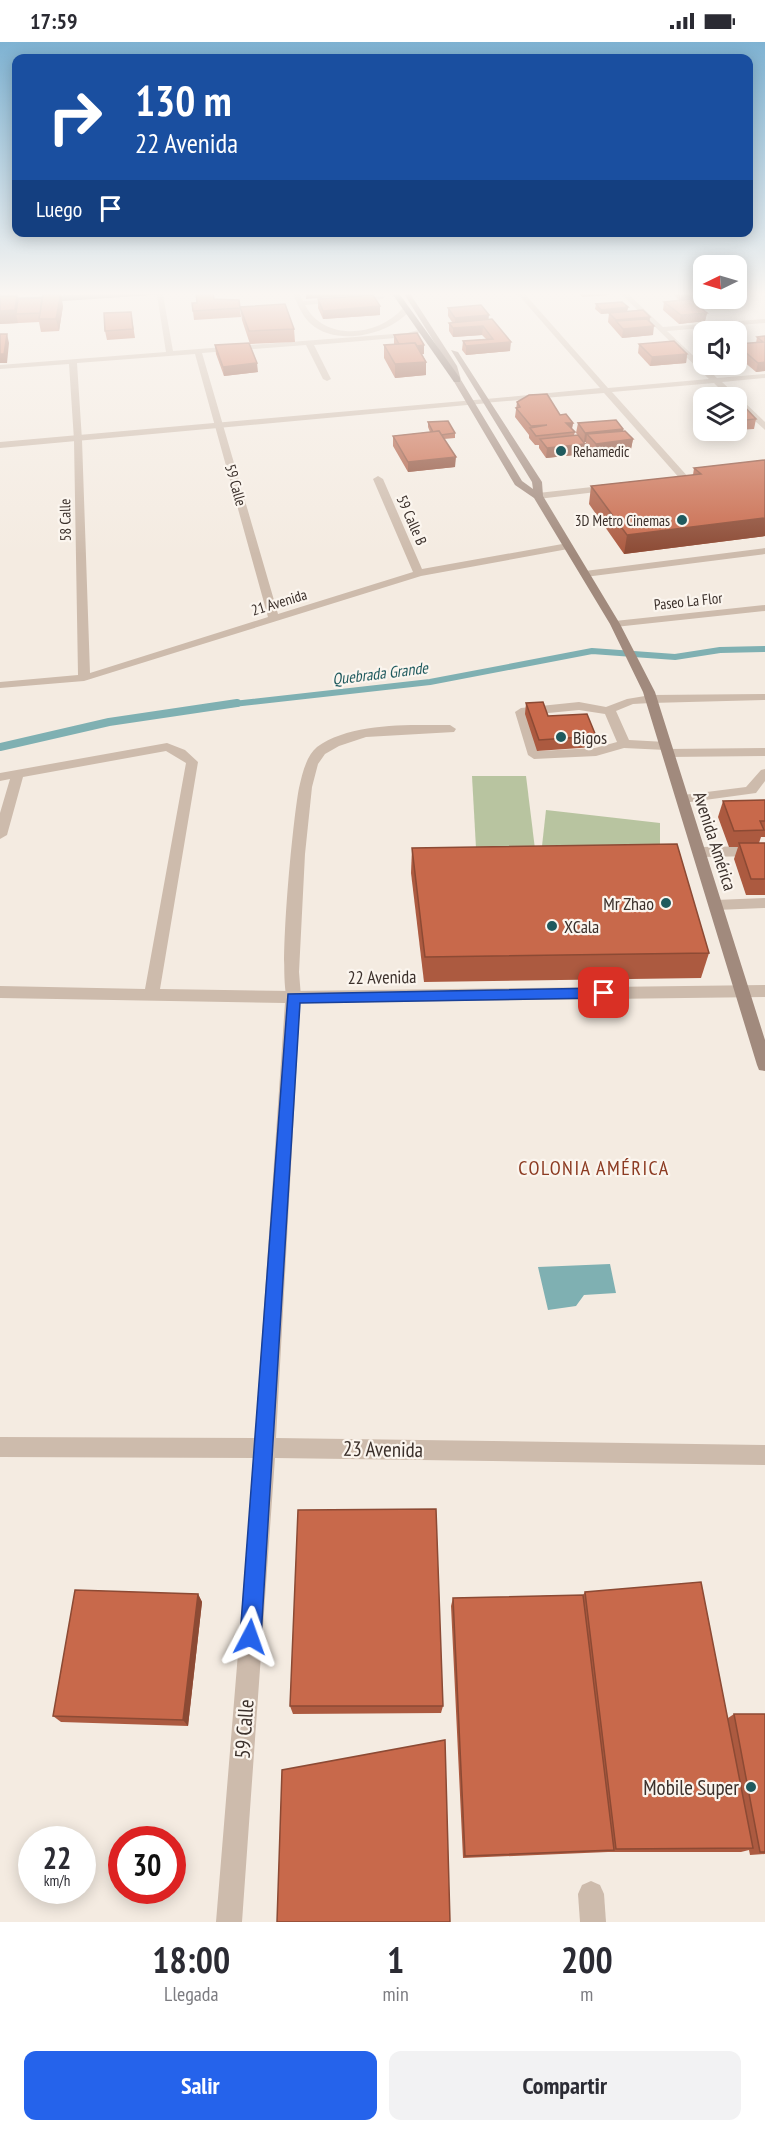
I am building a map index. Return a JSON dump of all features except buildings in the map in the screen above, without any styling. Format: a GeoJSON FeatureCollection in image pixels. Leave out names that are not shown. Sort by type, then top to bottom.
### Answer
{"type":"FeatureCollection","features":[{"type":"Feature","properties":{"kind":"main road"},"geometry":{"type":"LineString","coordinates":[[457,380],[518,483],[538,496]]}},
{"type":"Feature","properties":{"kind":"main road"},"geometry":{"type":"LineString","coordinates":[[472,380],[537,482],[538,496]]}},
{"type":"Feature","properties":{"kind":"main road","name":"Avenida América"},"geometry":{"type":"LineString","coordinates":[[538,496],[617,628],[650,695],[744,991],[765,1065]]}},
{"type":"Feature","properties":{"kind":"street","name":"58 Calle"},"geometry":{"type":"LineString","coordinates":[[74,380],[78,440],[84,678]]}},
{"type":"Feature","properties":{"kind":"street","name":"59 Calle"},"geometry":{"type":"LineString","coordinates":[[206,380],[274,620]]}},
{"type":"Feature","properties":{"kind":"street"},"geometry":{"type":"LineString","coordinates":[[595,380],[685,479]]}},
{"type":"Feature","properties":{"kind":"street"},"geometry":{"type":"LineString","coordinates":[[715,380],[722,387]]}},
{"type":"Feature","properties":{"kind":"street"},"geometry":{"type":"LineString","coordinates":[[0,446],[718,380]]}},
{"type":"Feature","properties":{"kind":"street"},"geometry":{"type":"LineString","coordinates":[[747,410],[765,427]]}},
{"type":"Feature","properties":{"kind":"street"},"geometry":{"type":"LineString","coordinates":[[674,480],[697,478]]}},
{"type":"Feature","properties":{"kind":"street","name":"59 Calle B"},"geometry":{"type":"LineString","coordinates":[[378,479],[419,573]]}},
{"type":"Feature","properties":{"kind":"street"},"geometry":{"type":"LineString","coordinates":[[538,496],[617,487]]}},
{"type":"Feature","properties":{"kind":"street","name":"21 Avenida"},"geometry":{"type":"LineString","coordinates":[[0,685],[84,678],[419,573],[568,546]]}},
{"type":"Feature","properties":{"kind":"street"},"geometry":{"type":"LineString","coordinates":[[585,574],[765,551]]}},
{"type":"Feature","properties":{"kind":"street","name":"Paseo La Flor"},"geometry":{"type":"LineString","coordinates":[[617,628],[765,608]]}},
{"type":"Feature","properties":{"kind":"street"},"geometry":{"type":"LineString","coordinates":[[765,698],[650,695],[610,711],[579,706],[523,711],[520,714],[534,755],[596,752],[624,744],[667,749],[765,752]]}},
{"type":"Feature","properties":{"kind":"street"},"geometry":{"type":"LineString","coordinates":[[610,711],[624,744]]}},
{"type":"Feature","properties":{"kind":"street","name":"59 Calle"},"geometry":{"type":"LineString","coordinates":[[229,1922],[265,1448],[293,998],[292,972],[302,805],[308,775],[318,752],[339,741],[380,730],[450,729]]}},
{"type":"Feature","properties":{"kind":"street"},"geometry":{"type":"LineString","coordinates":[[0,777],[167,747],[181,753],[192,762],[151,994]]}},
{"type":"Feature","properties":{"kind":"street"},"geometry":{"type":"LineString","coordinates":[[683,799],[751,790],[765,773]]}},
{"type":"Feature","properties":{"kind":"street"},"geometry":{"type":"LineString","coordinates":[[0,835],[18,774]]}},
{"type":"Feature","properties":{"kind":"street"},"geometry":{"type":"LineString","coordinates":[[699,852],[765,851]]}},
{"type":"Feature","properties":{"kind":"street"},"geometry":{"type":"LineString","coordinates":[[716,905],[765,903]]}},
{"type":"Feature","properties":{"kind":"street","name":"22 Avenida"},"geometry":{"type":"LineString","coordinates":[[0,992],[293,998],[765,991]]}},
{"type":"Feature","properties":{"kind":"street","name":"23 Avenida"},"geometry":{"type":"LineString","coordinates":[[0,1447],[765,1455]]}},
{"type":"Feature","properties":{"kind":"street"},"geometry":{"type":"LineString","coordinates":[[591,1894],[593,1922]]}},
{"type":"Feature","properties":{"kind":"green space"},"geometry":{"type":"Polygon","coordinates":[[[472,776],[526,776],[535,849],[476,848],[472,776]]]}},
{"type":"Feature","properties":{"kind":"green space"},"geometry":{"type":"Polygon","coordinates":[[[546,810],[660,823],[660,860],[542,846],[546,810]]]}},
{"type":"Feature","properties":{"kind":"water"},"geometry":{"type":"Polygon","coordinates":[[[610,1264],[616,1293],[584,1295],[576,1306],[548,1310],[538,1267],[610,1264]]]}},
{"type":"Feature","properties":{"kind":"waterway","name":"Quebrada Grande"},"geometry":{"type":"LineString","coordinates":[[224,705],[430,682],[592,651],[675,657],[720,650],[765,649]]}},
{"type":"Feature","properties":{"kind":"waterway","name":"Quebrada Grande"},"geometry":{"type":"LineString","coordinates":[[0,747],[109,722],[237,703]]}},
{"type":"Feature","properties":{"kind":"place","name":"Rehamedic"},"geometry":{"type":"Point","coordinates":[561,451]}},
{"type":"Feature","properties":{"kind":"place","name":"3D Metro Cinemas"},"geometry":{"type":"Point","coordinates":[682,520]}},
{"type":"Feature","properties":{"kind":"place","name":"Bigos"},"geometry":{"type":"Point","coordinates":[561,737]}},
{"type":"Feature","properties":{"kind":"place","name":"Mr Zhao"},"geometry":{"type":"Point","coordinates":[666,903]}},
{"type":"Feature","properties":{"kind":"place","name":"XCala"},"geometry":{"type":"Point","coordinates":[552,926]}},
{"type":"Feature","properties":{"kind":"place","name":"Mobile Super"},"geometry":{"type":"Point","coordinates":[751,1787]}},
{"type":"Feature","properties":{"kind":"district","name":"COLONIA AMÉRICA"},"geometry":{"type":"Point","coordinates":[594,1168]}},
{"type":"Feature","properties":{"kind":"route"},"geometry":{"type":"LineString","coordinates":[[250,1637],[265,1448],[293,998],[604,993]]}}]}
